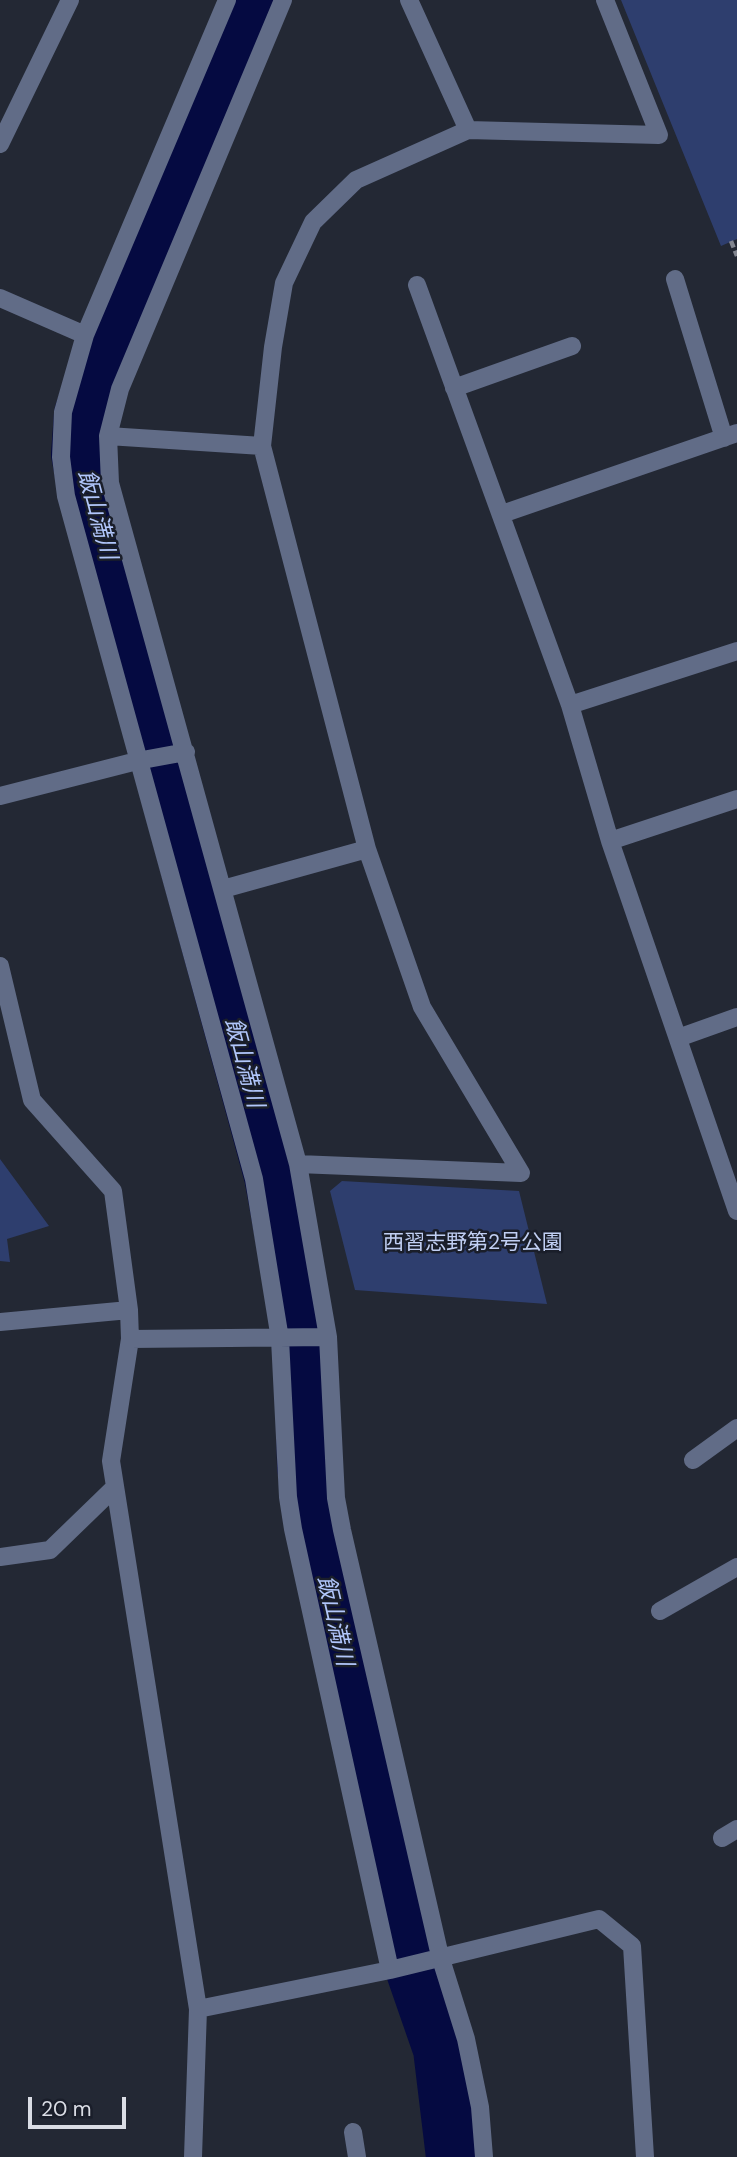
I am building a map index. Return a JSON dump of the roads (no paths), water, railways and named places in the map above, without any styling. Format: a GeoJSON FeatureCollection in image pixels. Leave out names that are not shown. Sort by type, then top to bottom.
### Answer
{"type":"FeatureCollection","features":[{"type":"Feature","properties":{"kind":"street"},"geometry":{"type":"LineString","coordinates":[[0,144],[70,0]]}},
{"type":"Feature","properties":{"kind":"street"},"geometry":{"type":"LineString","coordinates":[[227,0],[85,335],[63,412],[61,457],[66,496],[254,1180],[286,1339],[288,1497],[293,1529],[390,1970]]}},
{"type":"Feature","properties":{"kind":"street"},"geometry":{"type":"LineString","coordinates":[[283,0],[120,389],[108,436],[110,483],[178,753],[223,888],[298,1164],[321,1337],[336,1498],[431,1959],[466,2039],[480,2107],[484,2157]]}},
{"type":"Feature","properties":{"kind":"street"},"geometry":{"type":"LineString","coordinates":[[409,0],[468,130]]}},
{"type":"Feature","properties":{"kind":"street"},"geometry":{"type":"LineString","coordinates":[[298,1164],[521,1173],[422,1007],[367,849],[262,446],[273,347],[284,283],[313,222],[356,180],[468,130],[659,135],[605,0]]}},
{"type":"Feature","properties":{"kind":"street"},"geometry":{"type":"LineString","coordinates":[[502,514],[730,435],[675,279]]}},
{"type":"Feature","properties":{"kind":"street"},"geometry":{"type":"LineString","coordinates":[[417,285],[570,705],[610,841],[734,1191],[737,1211]]}},
{"type":"Feature","properties":{"kind":"street"},"geometry":{"type":"LineString","coordinates":[[0,298],[85,335]]}},
{"type":"Feature","properties":{"kind":"street"},"geometry":{"type":"LineString","coordinates":[[454,388],[572,346]]}},
{"type":"Feature","properties":{"kind":"street"},"geometry":{"type":"LineString","coordinates":[[108,436],[262,446]]}},
{"type":"Feature","properties":{"kind":"street"},"geometry":{"type":"LineString","coordinates":[[570,705],[737,651]]}},
{"type":"Feature","properties":{"kind":"street"},"geometry":{"type":"LineString","coordinates":[[0,796],[178,753]]}},
{"type":"Feature","properties":{"kind":"street"},"geometry":{"type":"LineString","coordinates":[[610,841],[737,799]]}},
{"type":"Feature","properties":{"kind":"street"},"geometry":{"type":"LineString","coordinates":[[223,888],[367,849]]}},
{"type":"Feature","properties":{"kind":"street"},"geometry":{"type":"LineString","coordinates":[[0,965],[32,1100],[113,1191],[129,1310],[130,1339],[111,1461],[198,2009],[193,2157]]}},
{"type":"Feature","properties":{"kind":"street"},"geometry":{"type":"LineString","coordinates":[[678,1038],[737,1017]]}},
{"type":"Feature","properties":{"kind":"street"},"geometry":{"type":"LineString","coordinates":[[0,1322],[129,1310]]}},
{"type":"Feature","properties":{"kind":"street"},"geometry":{"type":"LineString","coordinates":[[130,1339],[321,1337]]}},
{"type":"Feature","properties":{"kind":"street"},"geometry":{"type":"LineString","coordinates":[[693,1461],[737,1428]]}},
{"type":"Feature","properties":{"kind":"street"},"geometry":{"type":"LineString","coordinates":[[0,1557],[50,1549],[114,1488]]}},
{"type":"Feature","properties":{"kind":"street"},"geometry":{"type":"LineString","coordinates":[[660,1611],[737,1567]]}},
{"type":"Feature","properties":{"kind":"street"},"geometry":{"type":"LineString","coordinates":[[198,2009],[390,1970],[599,1919],[632,1946],[645,2157]]}},
{"type":"Feature","properties":{"kind":"street"},"geometry":{"type":"LineString","coordinates":[[353,2132],[357,2157]]}},
{"type":"Feature","properties":{"kind":"waterway","name":"飯山満川"},"geometry":{"type":"LineString","coordinates":[[252,0],[107,345],[83,414],[80,454],[87,490],[273,1176],[303,1339],[306,1466],[314,1528],[408,1951],[442,2049],[455,2157]]}},
{"type":"Feature","properties":{"kind":"park label","name":"西習志野第2号公園"},"geometry":{"type":"Point","coordinates":[473,1243]}}]}
